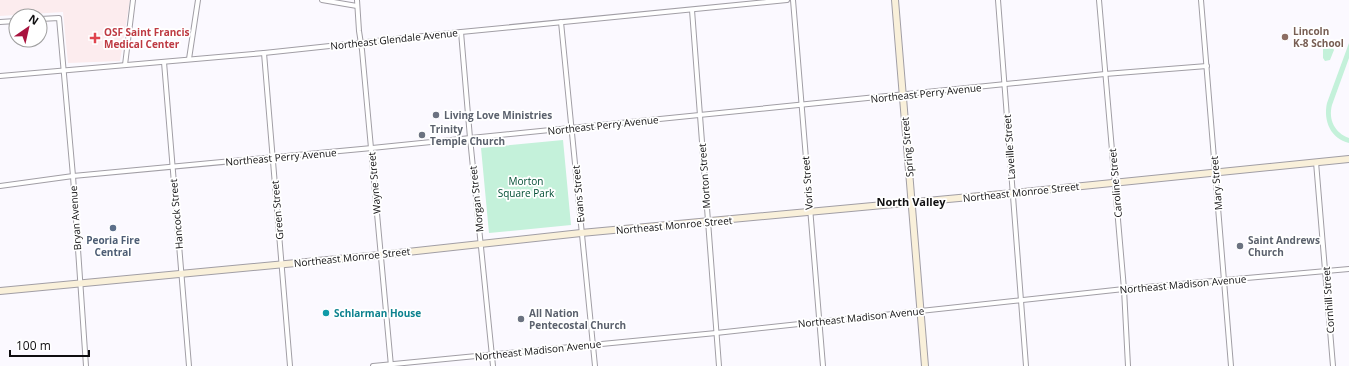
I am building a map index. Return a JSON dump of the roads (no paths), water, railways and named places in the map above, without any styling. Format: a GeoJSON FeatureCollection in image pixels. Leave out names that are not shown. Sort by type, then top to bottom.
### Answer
{"type":"FeatureCollection","features":[{"type":"Feature","properties":{"kind":"street"},"geometry":{"type":"LineString","coordinates":[[125,65],[133,0]]}},
{"type":"Feature","properties":{"kind":"street"},"geometry":{"type":"LineString","coordinates":[[189,59],[198,0]]}},
{"type":"Feature","properties":{"kind":"street"},"geometry":{"type":"LineString","coordinates":[[322,0],[357,6]]}},
{"type":"Feature","properties":{"kind":"street","name":"Wayne Street"},"geometry":{"type":"LineString","coordinates":[[357,0],[372,148],[380,255],[391,365]]}},
{"type":"Feature","properties":{"kind":"street","name":"Northeast Glendale Avenue"},"geometry":{"type":"LineString","coordinates":[[0,76],[264,53],[787,0]]}},
{"type":"Feature","properties":{"kind":"street","name":"Voris Street"},"geometry":{"type":"LineString","coordinates":[[793,0],[823,366]]}},
{"type":"Feature","properties":{"kind":"street","name":"Spring Street"},"geometry":{"type":"LineString","coordinates":[[895,0],[925,366]]}},
{"type":"Feature","properties":{"kind":"street","name":"Laveille Street"},"geometry":{"type":"LineString","coordinates":[[998,0],[1026,366]]}},
{"type":"Feature","properties":{"kind":"street","name":"Caroline Street"},"geometry":{"type":"LineString","coordinates":[[1099,0],[1124,289],[1128,366]]}},
{"type":"Feature","properties":{"kind":"street","name":"Mary Street"},"geometry":{"type":"LineString","coordinates":[[1201,0],[1231,366]]}},
{"type":"Feature","properties":{"kind":"street","name":"Morton Street"},"geometry":{"type":"LineString","coordinates":[[692,10],[719,366]]}},
{"type":"Feature","properties":{"kind":"street","name":"Bryan Avenue"},"geometry":{"type":"LineString","coordinates":[[48,19],[59,18],[73,176],[86,366]]}},
{"type":"Feature","properties":{"kind":"street","name":"Evans Street"},"geometry":{"type":"LineString","coordinates":[[561,22],[595,366]]}},
{"type":"Feature","properties":{"kind":"street","name":"Morgan Street"},"geometry":{"type":"LineString","coordinates":[[460,32],[493,366]]}},
{"type":"Feature","properties":{"kind":"street","name":"Green Street"},"geometry":{"type":"LineString","coordinates":[[264,53],[290,366]]}},
{"type":"Feature","properties":{"kind":"street","name":"Hancock Street"},"geometry":{"type":"LineString","coordinates":[[164,62],[189,366]]}},
{"type":"Feature","properties":{"kind":"street","name":"Northeast Perry Avenue"},"geometry":{"type":"LineString","coordinates":[[0,186],[73,176],[571,129],[1105,74],[1206,66]]}},
{"type":"Feature","properties":{"kind":"street","name":"Northeast Monroe Street"},"geometry":{"type":"LineString","coordinates":[[0,292],[380,255],[581,233],[912,203],[1349,159]]}},
{"type":"Feature","properties":{"kind":"street","name":"Cornhill Street"},"geometry":{"type":"LineString","coordinates":[[1316,162],[1333,366]]}},
{"type":"Feature","properties":{"kind":"street","name":"Northeast Madison Avenue"},"geometry":{"type":"LineString","coordinates":[[372,366],[716,333],[1124,289],[1349,269]]}},
{"type":"Feature","properties":{"kind":"place","name":"Lincoln K-8 School"},"geometry":{"type":"Point","coordinates":[1285,37]}},
{"type":"Feature","properties":{"kind":"place","name":"OSF Saint Francis Medical Center"},"geometry":{"type":"Point","coordinates":[95,38]}},
{"type":"Feature","properties":{"kind":"place","name":"Living Love Ministries"},"geometry":{"type":"Point","coordinates":[436,115]}},
{"type":"Feature","properties":{"kind":"place","name":"Trinity Temple Church"},"geometry":{"type":"Point","coordinates":[422,135]}},
{"type":"Feature","properties":{"kind":"place","name":"Peoria Fire Central"},"geometry":{"type":"Point","coordinates":[113,228]}},
{"type":"Feature","properties":{"kind":"place","name":"Saint Andrews Church"},"geometry":{"type":"Point","coordinates":[1240,246]}},
{"type":"Feature","properties":{"kind":"place","name":"Schlarman House"},"geometry":{"type":"Point","coordinates":[326,313]}},
{"type":"Feature","properties":{"kind":"place","name":"All Nation Pentecostal Church"},"geometry":{"type":"Point","coordinates":[521,319]}},
{"type":"Feature","properties":{"kind":"district","name":"North Valley"},"geometry":{"type":"Point","coordinates":[911,201]}},
{"type":"Feature","properties":{"kind":"park label","name":"Morton Square Park"},"geometry":{"type":"Point","coordinates":[526,186]}}]}
